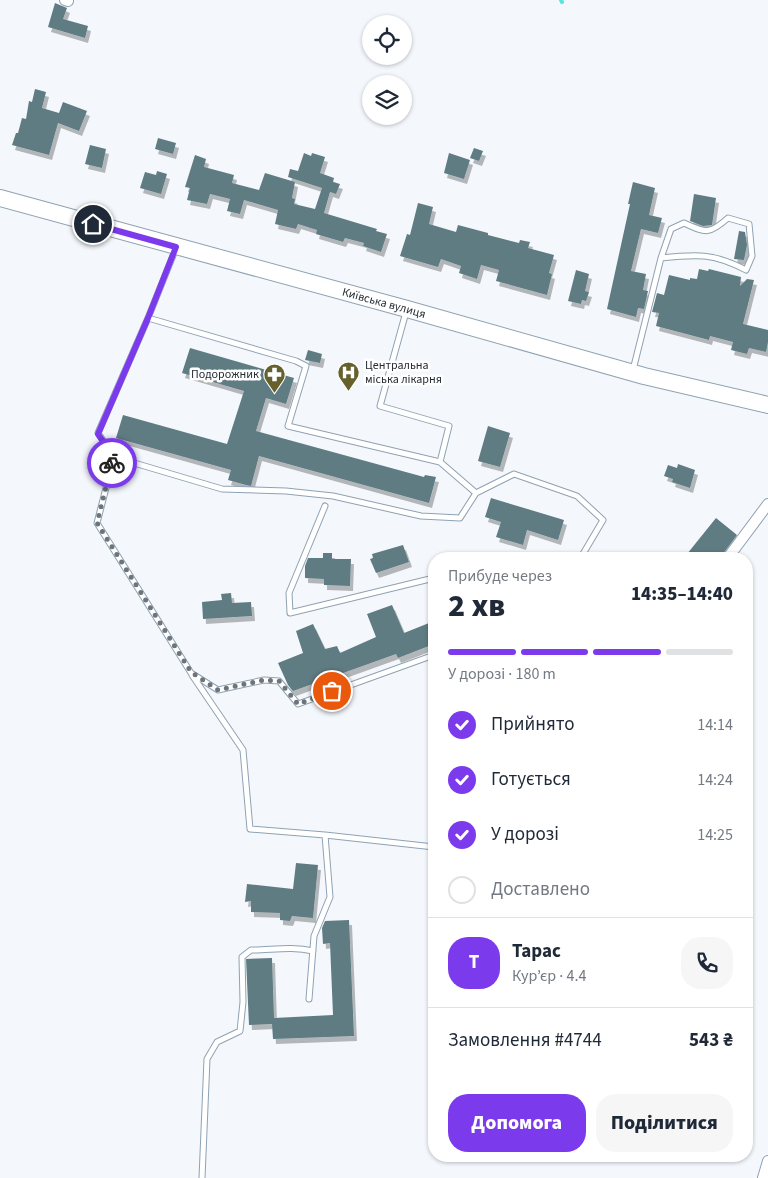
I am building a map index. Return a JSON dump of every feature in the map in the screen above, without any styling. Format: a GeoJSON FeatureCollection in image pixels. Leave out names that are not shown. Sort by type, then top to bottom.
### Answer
{"type":"FeatureCollection","features":[{"type":"Feature","properties":{"kind":"main road","name":"Київська вулиця"},"geometry":{"type":"LineString","coordinates":[[0,198],[407,309],[632,373],[768,405]]}},
{"type":"Feature","properties":{"kind":"street"},"geometry":{"type":"LineString","coordinates":[[732,552],[768,504]]}},
{"type":"Feature","properties":{"kind":"street"},"geometry":{"type":"LineString","coordinates":[[762,1178],[768,1161]]}},
{"type":"Feature","properties":{"kind":"lane"},"geometry":{"type":"LineString","coordinates":[[632,373],[661,258],[671,229],[684,223],[704,232],[717,228],[728,218],[749,224],[752,256],[746,270],[711,256],[661,258]]}},
{"type":"Feature","properties":{"kind":"lane"},"geometry":{"type":"LineString","coordinates":[[176,247],[98,434],[114,457],[222,489],[286,491],[333,496],[421,516],[460,518],[476,493],[514,474],[577,496],[603,520],[584,552]]}},
{"type":"Feature","properties":{"kind":"lane"},"geometry":{"type":"LineString","coordinates":[[407,309],[380,406],[449,426],[440,462]]}},
{"type":"Feature","properties":{"kind":"lane"},"geometry":{"type":"LineString","coordinates":[[148,318],[296,361],[306,366],[288,426],[440,462],[476,493]]}},
{"type":"Feature","properties":{"kind":"lane"},"geometry":{"type":"LineString","coordinates":[[114,457],[97,523],[191,672],[243,750],[250,829],[428,846]]}},
{"type":"Feature","properties":{"kind":"lane"},"geometry":{"type":"LineString","coordinates":[[325,506],[289,593],[290,613],[428,579]]}},
{"type":"Feature","properties":{"kind":"lane"},"geometry":{"type":"LineString","coordinates":[[191,672],[218,690],[264,680],[279,681],[298,704],[428,657]]}},
{"type":"Feature","properties":{"kind":"lane"},"geometry":{"type":"LineString","coordinates":[[309,998],[314,936],[330,897],[325,835]]}},
{"type":"Feature","properties":{"kind":"lane"},"geometry":{"type":"LineString","coordinates":[[202,1178],[208,1059],[218,1042],[240,1031],[243,1002],[242,957],[251,950],[302,948],[313,951]]}},
{"type":"Feature","properties":{"kind":"building"},"geometry":{"type":"Polygon","coordinates":[[[55,3],[67,8],[63,19],[88,26],[85,38],[48,27],[55,3]]]}},
{"type":"Feature","properties":{"kind":"building"},"geometry":{"type":"Polygon","coordinates":[[[35,89],[46,92],[42,108],[59,113],[63,102],[87,111],[79,131],[58,123],[49,155],[12,145],[22,118],[26,119],[29,101],[32,102],[35,89]]]}},
{"type":"Feature","properties":{"kind":"building"},"geometry":{"type":"Polygon","coordinates":[[[158,138],[176,143],[173,154],[155,149],[158,138]]]}},
{"type":"Feature","properties":{"kind":"building"},"geometry":{"type":"Polygon","coordinates":[[[90,145],[106,149],[102,168],[85,164],[90,145]]]}},
{"type":"Feature","properties":{"kind":"building"},"geometry":{"type":"Polygon","coordinates":[[[474,148],[483,151],[479,161],[470,158],[474,148]]]}},
{"type":"Feature","properties":{"kind":"building"},"geometry":{"type":"Polygon","coordinates":[[[304,153],[311,156],[312,153],[325,157],[320,173],[334,178],[333,182],[340,184],[336,194],[330,192],[324,213],[377,229],[376,231],[387,234],[381,252],[363,246],[364,243],[345,238],[343,242],[316,234],[317,230],[298,224],[296,229],[275,224],[278,210],[244,200],[240,214],[227,211],[230,199],[210,194],[207,204],[187,200],[190,188],[185,187],[195,155],[206,159],[204,167],[234,175],[232,183],[259,190],[265,173],[295,182],[292,198],[295,199],[294,204],[315,209],[322,188],[288,177],[290,169],[298,171],[304,153]]]}},
{"type":"Feature","properties":{"kind":"building"},"geometry":{"type":"Polygon","coordinates":[[[449,153],[470,160],[464,179],[444,173],[449,153]]]}},
{"type":"Feature","properties":{"kind":"building"},"geometry":{"type":"Polygon","coordinates":[[[157,171],[167,174],[161,194],[140,188],[145,172],[156,175],[157,171]]]}},
{"type":"Feature","properties":{"kind":"building"},"geometry":{"type":"Polygon","coordinates":[[[633,182],[655,188],[649,215],[662,218],[658,233],[641,229],[631,271],[646,274],[643,290],[648,291],[644,309],[638,308],[636,317],[607,309],[633,182]]]}},
{"type":"Feature","properties":{"kind":"building"},"geometry":{"type":"Polygon","coordinates":[[[694,194],[716,198],[712,225],[703,226],[690,221],[694,194]]]}},
{"type":"Feature","properties":{"kind":"building"},"geometry":{"type":"Polygon","coordinates":[[[418,203],[433,207],[429,224],[456,232],[458,225],[519,243],[520,240],[530,242],[528,248],[554,255],[549,273],[552,274],[547,295],[496,281],[499,270],[481,265],[477,279],[459,273],[461,266],[441,259],[438,267],[400,256],[407,234],[410,235],[418,203]]]}},
{"type":"Feature","properties":{"kind":"building"},"geometry":{"type":"Polygon","coordinates":[[[739,231],[745,232],[747,245],[744,260],[734,259],[739,231]]]}},
{"type":"Feature","properties":{"kind":"building"},"geometry":{"type":"Polygon","coordinates":[[[699,269],[708,271],[709,269],[741,277],[740,286],[747,279],[754,280],[743,324],[768,330],[766,352],[749,348],[747,354],[731,350],[733,342],[710,336],[709,340],[656,326],[659,313],[652,312],[657,293],[664,295],[669,275],[690,280],[690,278],[697,279],[699,269]]]}},
{"type":"Feature","properties":{"kind":"building"},"geometry":{"type":"Polygon","coordinates":[[[576,270],[589,274],[585,291],[589,292],[586,301],[582,300],[581,304],[568,301],[576,270]]]}},
{"type":"Feature","properties":{"kind":"building"},"geometry":{"type":"Polygon","coordinates":[[[190,348],[294,378],[286,404],[266,398],[256,431],[424,477],[425,475],[436,477],[429,503],[259,456],[251,486],[246,485],[228,480],[231,470],[116,438],[123,415],[227,444],[244,391],[182,373],[190,348]]]}},
{"type":"Feature","properties":{"kind":"building"},"geometry":{"type":"Polygon","coordinates":[[[308,350],[322,354],[320,363],[305,360],[308,350]]]}},
{"type":"Feature","properties":{"kind":"building"},"geometry":{"type":"Polygon","coordinates":[[[488,426],[510,433],[500,467],[478,461],[488,426]]]}},
{"type":"Feature","properties":{"kind":"building"},"geometry":{"type":"Polygon","coordinates":[[[678,464],[695,470],[690,488],[672,482],[673,479],[664,476],[668,465],[677,468],[678,464]]]}},
{"type":"Feature","properties":{"kind":"building"},"geometry":{"type":"Polygon","coordinates":[[[491,498],[564,520],[558,540],[527,530],[523,545],[496,537],[501,522],[485,517],[491,498]]]}},
{"type":"Feature","properties":{"kind":"building"},"geometry":{"type":"Polygon","coordinates":[[[716,518],[737,535],[724,552],[689,552],[716,518]]]}},
{"type":"Feature","properties":{"kind":"building"},"geometry":{"type":"Polygon","coordinates":[[[403,545],[409,562],[376,573],[370,559],[373,558],[372,554],[403,545]]]}},
{"type":"Feature","properties":{"kind":"building"},"geometry":{"type":"Polygon","coordinates":[[[323,553],[332,553],[332,559],[351,559],[350,586],[324,585],[324,579],[305,578],[305,566],[308,558],[323,558],[323,553]]]}},
{"type":"Feature","properties":{"kind":"building"},"geometry":{"type":"Polygon","coordinates":[[[231,593],[232,603],[251,602],[252,616],[203,619],[202,602],[222,600],[221,594],[231,593]]]}},
{"type":"Feature","properties":{"kind":"building"},"geometry":{"type":"Polygon","coordinates":[[[392,605],[404,633],[428,623],[428,646],[398,658],[396,654],[293,691],[288,685],[278,663],[303,653],[296,631],[313,624],[325,649],[337,646],[340,653],[376,637],[367,614],[392,605]]]}},
{"type":"Feature","properties":{"kind":"building"},"geometry":{"type":"Polygon","coordinates":[[[296,863],[318,865],[313,918],[292,916],[290,921],[280,920],[280,913],[251,912],[251,901],[245,902],[247,884],[293,889],[296,863]]]}},
{"type":"Feature","properties":{"kind":"building"},"geometry":{"type":"Polygon","coordinates":[[[349,920],[354,1036],[273,1039],[272,1024],[249,1025],[246,959],[272,958],[274,1018],[333,1015],[330,943],[323,944],[322,928],[325,921],[349,920]]]}},
{"type":"Feature","properties":{"kind":"way so far"},"geometry":{"type":"LineString","coordinates":[[112,463],[97,523],[191,672],[218,690],[264,680],[279,681],[298,704],[332,691]]}},
{"type":"Feature","properties":{"kind":"place","name":"Центральна міська лікарня"},"geometry":{"type":"Point","coordinates":[349,391]}},
{"type":"Feature","properties":{"kind":"place","name":"Подорожник"},"geometry":{"type":"Point","coordinates":[275,393]}},
{"type":"Feature","properties":{"kind":"route"},"geometry":{"type":"LineString","coordinates":[[93,224],[176,247],[98,434],[114,457],[112,463]]}}]}
